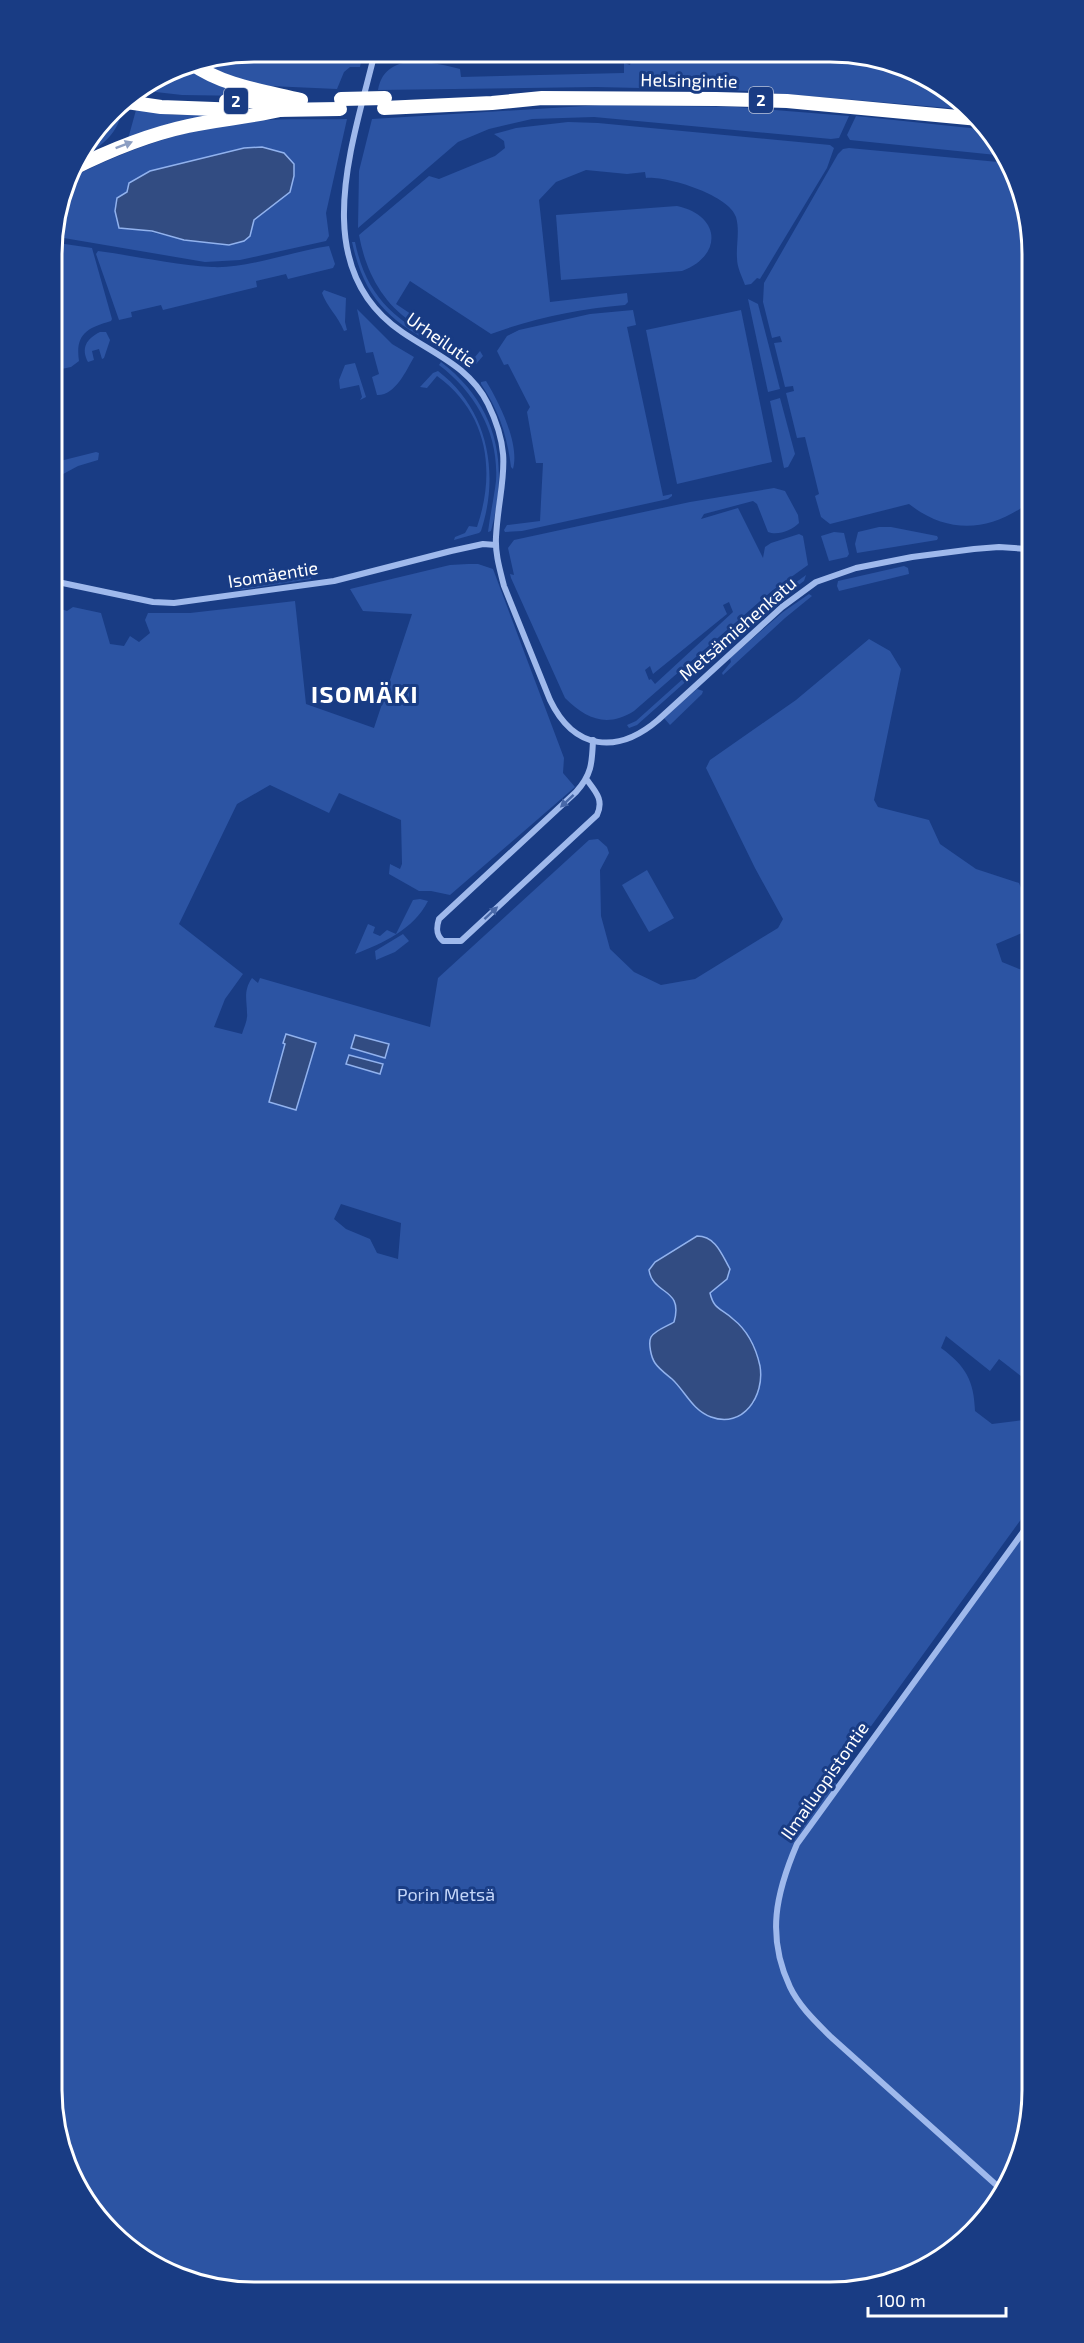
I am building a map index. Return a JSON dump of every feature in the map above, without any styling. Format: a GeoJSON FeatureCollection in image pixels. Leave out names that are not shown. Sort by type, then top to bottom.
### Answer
{"type":"FeatureCollection","features":[{"type":"Feature","properties":{"kind":"highway"},"geometry":{"type":"LineString","coordinates":[[201,69],[214,77],[232,83],[301,100]]}},
{"type":"Feature","properties":{"kind":"highway","name":"Helsingintie"},"geometry":{"type":"LineString","coordinates":[[135,103],[191,109],[284,110],[341,104],[516,94],[542,98],[787,101],[966,118]]}},
{"type":"Feature","properties":{"kind":"highway","name":"Helsingintie"},"geometry":{"type":"LineString","coordinates":[[145,95],[190,100],[301,100],[341,104]]}},
{"type":"Feature","properties":{"kind":"highway"},"geometry":{"type":"LineString","coordinates":[[84,163],[106,152],[164,132],[222,119],[255,117],[284,110]]}},
{"type":"Feature","properties":{"kind":"street","name":"Urheilutie"},"geometry":{"type":"LineString","coordinates":[[373,62],[345,182],[343,221],[351,266],[360,288],[380,313],[401,332],[449,360],[470,378],[487,402],[504,447],[504,473],[496,545],[504,586],[556,714],[572,732],[593,740]]}},
{"type":"Feature","properties":{"kind":"street","name":"Isomäentie"},"geometry":{"type":"LineString","coordinates":[[62,583],[145,600],[174,603],[326,582],[483,544],[496,545]]}},
{"type":"Feature","properties":{"kind":"street","name":"Metsämiehenkatu"},"geometry":{"type":"LineString","coordinates":[[593,740],[620,741],[643,732],[782,607],[816,582],[885,562],[952,551],[999,547],[1022,549]]}},
{"type":"Feature","properties":{"kind":"street"},"geometry":{"type":"LineString","coordinates":[[587,780],[600,799],[601,804],[597,815],[460,940],[443,941],[439,938],[437,925],[439,919],[587,780],[592,763],[593,740]]}},
{"type":"Feature","properties":{"kind":"street","name":"Ilmailuopistontie"},"geometry":{"type":"LineString","coordinates":[[996,2185],[805,2011],[790,1988],[777,1940],[776,1919],[782,1881],[797,1844],[1022,1532]]}},
{"type":"Feature","properties":{"kind":"green space"},"geometry":{"type":"Polygon","coordinates":[[[254,62],[361,62],[360,67],[350,67],[344,72],[337,89],[270,86],[243,81],[210,67],[254,62]]]}},
{"type":"Feature","properties":{"kind":"green space"},"geometry":{"type":"Polygon","coordinates":[[[411,62],[424,62],[460,69],[461,77],[624,73],[624,63],[630,65],[631,62],[855,63],[904,76],[926,87],[955,109],[751,91],[596,87],[378,90],[382,77],[390,69],[411,62]]]}},
{"type":"Feature","properties":{"kind":"green space"},"geometry":{"type":"Polygon","coordinates":[[[194,71],[210,81],[249,96],[182,95],[151,92],[169,81],[194,71]]]}},
{"type":"Feature","properties":{"kind":"green space"},"geometry":{"type":"Polygon","coordinates":[[[601,105],[736,107],[849,116],[839,138],[831,139],[594,117],[532,119],[489,129],[458,142],[358,228],[359,171],[372,119],[601,105]]]}},
{"type":"Feature","properties":{"kind":"green space"},"geometry":{"type":"Polygon","coordinates":[[[136,110],[173,115],[217,115],[128,139],[136,110]]]}},
{"type":"Feature","properties":{"kind":"green space"},"geometry":{"type":"Polygon","coordinates":[[[120,116],[111,135],[91,152],[120,116]]]}},
{"type":"Feature","properties":{"kind":"green space"},"geometry":{"type":"Polygon","coordinates":[[[856,116],[975,129],[995,155],[850,140],[847,135],[856,116]]]}},
{"type":"Feature","properties":{"kind":"green space"},"geometry":{"type":"Polygon","coordinates":[[[347,119],[326,213],[329,236],[326,241],[240,260],[205,262],[62,238],[68,204],[79,174],[136,149],[182,134],[231,124],[279,120],[347,119]],[[262,147],[127,192],[117,198],[120,227],[192,240],[250,236],[254,220],[264,211],[284,153],[262,147]]]}},
{"type":"Feature","properties":{"kind":"green space"},"geometry":{"type":"Polygon","coordinates":[[[568,122],[830,145],[834,148],[827,168],[760,279],[757,278],[751,284],[745,285],[737,262],[736,217],[722,201],[710,194],[668,180],[646,178],[645,172],[627,174],[586,170],[556,182],[539,200],[550,302],[627,293],[628,302],[625,305],[540,319],[491,334],[410,281],[396,304],[475,357],[480,351],[483,356],[476,364],[418,327],[391,304],[370,272],[359,235],[429,176],[439,179],[495,156],[505,148],[504,141],[494,134],[516,128],[568,122]]]}},
{"type":"Feature","properties":{"kind":"green space"},"geometry":{"type":"Polygon","coordinates":[[[843,149],[999,162],[1008,180],[1021,229],[1022,507],[998,520],[968,526],[953,525],[923,514],[909,504],[830,524],[821,517],[815,496],[819,494],[805,437],[797,438],[786,393],[794,391],[793,386],[785,387],[774,343],[782,342],[780,336],[772,338],[763,302],[764,283],[843,149]]]}},
{"type":"Feature","properties":{"kind":"green space"},"geometry":{"type":"Polygon","coordinates":[[[677,206],[691,211],[709,226],[710,246],[696,264],[682,271],[561,280],[556,215],[677,206]]]}},
{"type":"Feature","properties":{"kind":"green space"},"geometry":{"type":"Polygon","coordinates":[[[352,242],[355,242],[367,278],[385,305],[441,348],[407,328],[382,307],[364,280],[352,242]]]}},
{"type":"Feature","properties":{"kind":"green space"},"geometry":{"type":"Polygon","coordinates":[[[62,244],[92,248],[112,319],[95,326],[84,334],[79,344],[79,361],[71,367],[62,369],[62,244]]]}},
{"type":"Feature","properties":{"kind":"green space"},"geometry":{"type":"Polygon","coordinates":[[[329,246],[335,264],[333,268],[288,279],[286,274],[256,281],[257,287],[163,310],[161,305],[131,312],[132,317],[119,320],[96,254],[98,251],[184,264],[225,267],[255,263],[329,246]]]}},
{"type":"Feature","properties":{"kind":"green space"},"geometry":{"type":"Polygon","coordinates":[[[324,290],[346,298],[347,330],[344,331],[327,303],[322,293],[324,290]]]}},
{"type":"Feature","properties":{"kind":"green space"},"geometry":{"type":"Polygon","coordinates":[[[748,299],[758,304],[780,389],[768,392],[748,299]]]}},
{"type":"Feature","properties":{"kind":"green space"},"geometry":{"type":"Polygon","coordinates":[[[357,309],[392,344],[414,357],[395,387],[383,394],[377,395],[372,377],[379,374],[373,352],[366,353],[357,309]]]}},
{"type":"Feature","properties":{"kind":"green space"},"geometry":{"type":"Polygon","coordinates":[[[633,310],[636,325],[627,327],[663,496],[672,494],[672,496],[668,499],[522,531],[505,532],[507,525],[540,521],[543,463],[536,463],[527,412],[530,407],[508,364],[504,365],[497,351],[507,336],[519,330],[590,314],[633,310]]]}},
{"type":"Feature","properties":{"kind":"green space"},"geometry":{"type":"Polygon","coordinates":[[[741,310],[772,462],[677,484],[646,330],[741,310]]]}},
{"type":"Feature","properties":{"kind":"green space"},"geometry":{"type":"Polygon","coordinates":[[[100,332],[106,332],[110,340],[104,358],[102,359],[99,349],[92,351],[94,360],[88,362],[85,352],[86,344],[100,332]]]}},
{"type":"Feature","properties":{"kind":"green space"},"geometry":{"type":"Polygon","coordinates":[[[441,362],[460,379],[475,398],[487,417],[494,438],[499,483],[491,531],[488,532],[496,481],[494,447],[489,431],[474,402],[464,388],[439,365],[441,362]]]}},
{"type":"Feature","properties":{"kind":"green space"},"geometry":{"type":"Polygon","coordinates":[[[355,363],[366,397],[360,400],[362,397],[359,385],[340,389],[339,380],[345,365],[355,363]]]}},
{"type":"Feature","properties":{"kind":"green space"},"geometry":{"type":"Polygon","coordinates":[[[438,371],[455,386],[479,423],[489,465],[487,509],[481,531],[454,540],[455,537],[465,533],[469,526],[477,527],[486,485],[486,464],[477,425],[467,407],[454,391],[437,376],[427,388],[420,387],[433,373],[438,371]]]}},
{"type":"Feature","properties":{"kind":"green space"},"geometry":{"type":"Polygon","coordinates":[[[486,381],[502,411],[511,436],[514,448],[513,469],[501,424],[481,384],[486,381]]]}},
{"type":"Feature","properties":{"kind":"green space"},"geometry":{"type":"Polygon","coordinates":[[[780,398],[795,454],[788,467],[784,468],[770,401],[780,398]]]}},
{"type":"Feature","properties":{"kind":"green space"},"geometry":{"type":"Polygon","coordinates":[[[99,453],[98,460],[78,466],[62,475],[62,460],[99,453]]]}},
{"type":"Feature","properties":{"kind":"green space"},"geometry":{"type":"Polygon","coordinates":[[[774,488],[785,491],[798,515],[799,523],[785,532],[768,532],[757,504],[753,501],[704,514],[701,519],[738,508],[763,558],[765,547],[771,543],[799,534],[803,536],[808,565],[773,590],[634,711],[615,719],[606,720],[589,716],[565,698],[511,578],[510,574],[514,575],[508,548],[514,540],[690,502],[774,488]],[[729,602],[723,605],[727,614],[653,674],[650,666],[645,670],[649,680],[651,679],[655,684],[733,612],[729,602]]]}},
{"type":"Feature","properties":{"kind":"green space"},"geometry":{"type":"Polygon","coordinates":[[[891,527],[938,538],[857,553],[855,544],[858,532],[891,527]]]}},
{"type":"Feature","properties":{"kind":"green space"},"geometry":{"type":"Polygon","coordinates":[[[834,532],[844,533],[849,554],[847,557],[829,561],[821,536],[834,532]]]}},
{"type":"Feature","properties":{"kind":"green space","name":"Porin Metsä"},"geometry":{"type":"Polygon","coordinates":[[[478,564],[493,569],[564,758],[563,773],[575,787],[450,895],[419,891],[389,874],[390,864],[400,869],[402,864],[401,820],[339,793],[329,813],[270,785],[237,804],[179,924],[243,974],[225,999],[214,1027],[242,1034],[247,1018],[247,987],[252,978],[258,983],[260,978],[430,1027],[438,978],[589,840],[598,839],[607,847],[609,853],[600,870],[601,916],[610,949],[634,972],[661,985],[695,979],[778,928],[783,919],[706,768],[710,760],[796,700],[869,639],[890,651],[901,669],[874,800],[878,807],[929,820],[940,844],[976,869],[1019,883],[1022,890],[1022,933],[996,944],[1002,962],[1022,970],[1022,1377],[999,1359],[990,1371],[946,1336],[941,1348],[957,1361],[967,1375],[973,1391],[975,1411],[992,1424],[1022,1420],[1022,1518],[832,1780],[838,1785],[1022,1534],[1021,2114],[1008,2163],[990,2196],[975,2216],[957,2234],[926,2256],[880,2275],[830,2282],[254,2282],[216,2278],[169,2262],[137,2242],[118,2225],[87,2185],[68,2139],[63,2114],[62,2089],[62,609],[67,611],[73,607],[101,613],[110,644],[124,646],[130,636],[139,642],[150,633],[145,620],[148,613],[190,613],[295,601],[306,704],[374,728],[412,614],[363,611],[350,589],[450,565],[478,564]],[[341,1204],[334,1219],[346,1229],[370,1239],[377,1253],[398,1259],[401,1223],[341,1204]],[[713,1241],[667,1291],[675,1305],[674,1322],[654,1334],[650,1341],[650,1348],[654,1360],[692,1403],[745,1413],[754,1403],[760,1381],[720,1310],[713,1305],[710,1293],[727,1279],[730,1269],[713,1241]]]}},
{"type":"Feature","properties":{"kind":"green space"},"geometry":{"type":"Polygon","coordinates":[[[904,566],[908,568],[909,574],[839,591],[837,586],[838,581],[904,566]]]}},
{"type":"Feature","properties":{"kind":"green space"},"geometry":{"type":"Polygon","coordinates":[[[311,572],[311,579],[239,590],[234,586],[234,581],[239,577],[241,585],[311,572]]]}},
{"type":"Feature","properties":{"kind":"green space"},"geometry":{"type":"Polygon","coordinates":[[[806,575],[804,581],[772,605],[637,725],[629,728],[627,725],[636,721],[764,606],[806,575]]]}},
{"type":"Feature","properties":{"kind":"green space"},"geometry":{"type":"Polygon","coordinates":[[[809,594],[812,596],[723,675],[722,673],[731,662],[730,658],[783,612],[809,594]]]}},
{"type":"Feature","properties":{"kind":"green space"},"geometry":{"type":"Polygon","coordinates":[[[697,689],[703,691],[702,694],[670,725],[664,718],[697,689]]]}},
{"type":"Feature","properties":{"kind":"green space"},"geometry":{"type":"Polygon","coordinates":[[[647,870],[674,918],[649,932],[622,885],[647,870]]]}},
{"type":"Feature","properties":{"kind":"green space"},"geometry":{"type":"Polygon","coordinates":[[[413,900],[428,901],[414,920],[396,934],[413,900]]]}},
{"type":"Feature","properties":{"kind":"green space"},"geometry":{"type":"Polygon","coordinates":[[[368,924],[375,927],[373,933],[380,936],[387,930],[396,934],[355,954],[368,924]]]}},
{"type":"Feature","properties":{"kind":"green space"},"geometry":{"type":"Polygon","coordinates":[[[403,934],[409,941],[395,952],[376,960],[375,951],[403,934]]]}},
{"type":"Feature","properties":{"kind":"shaded area"},"geometry":{"type":"Polygon","coordinates":[[[262,147],[284,153],[294,164],[294,176],[290,192],[254,220],[250,236],[244,241],[229,245],[184,240],[152,231],[119,228],[115,211],[117,198],[127,192],[129,183],[150,171],[244,148],[262,147]]]}},
{"type":"Feature","properties":{"kind":"shaded area"},"geometry":{"type":"Polygon","coordinates":[[[286,1034],[316,1043],[296,1110],[269,1102],[286,1034]]]}},
{"type":"Feature","properties":{"kind":"shaded area"},"geometry":{"type":"Polygon","coordinates":[[[355,1035],[389,1044],[385,1058],[351,1048],[355,1035]]]}},
{"type":"Feature","properties":{"kind":"shaded area"},"geometry":{"type":"Polygon","coordinates":[[[349,1055],[383,1064],[380,1074],[346,1064],[349,1055]]]}},
{"type":"Feature","properties":{"kind":"shaded area"},"geometry":{"type":"Polygon","coordinates":[[[697,1236],[714,1243],[730,1269],[727,1279],[710,1293],[716,1306],[738,1323],[747,1334],[760,1366],[761,1377],[755,1398],[742,1414],[733,1418],[711,1417],[699,1410],[657,1365],[650,1350],[651,1337],[658,1330],[674,1322],[676,1311],[672,1297],[656,1284],[649,1270],[655,1262],[697,1236]]]}},
{"type":"Feature","properties":{"kind":"district","name":"ISOMÄKI"},"geometry":{"type":"Point","coordinates":[365,695]}}]}
